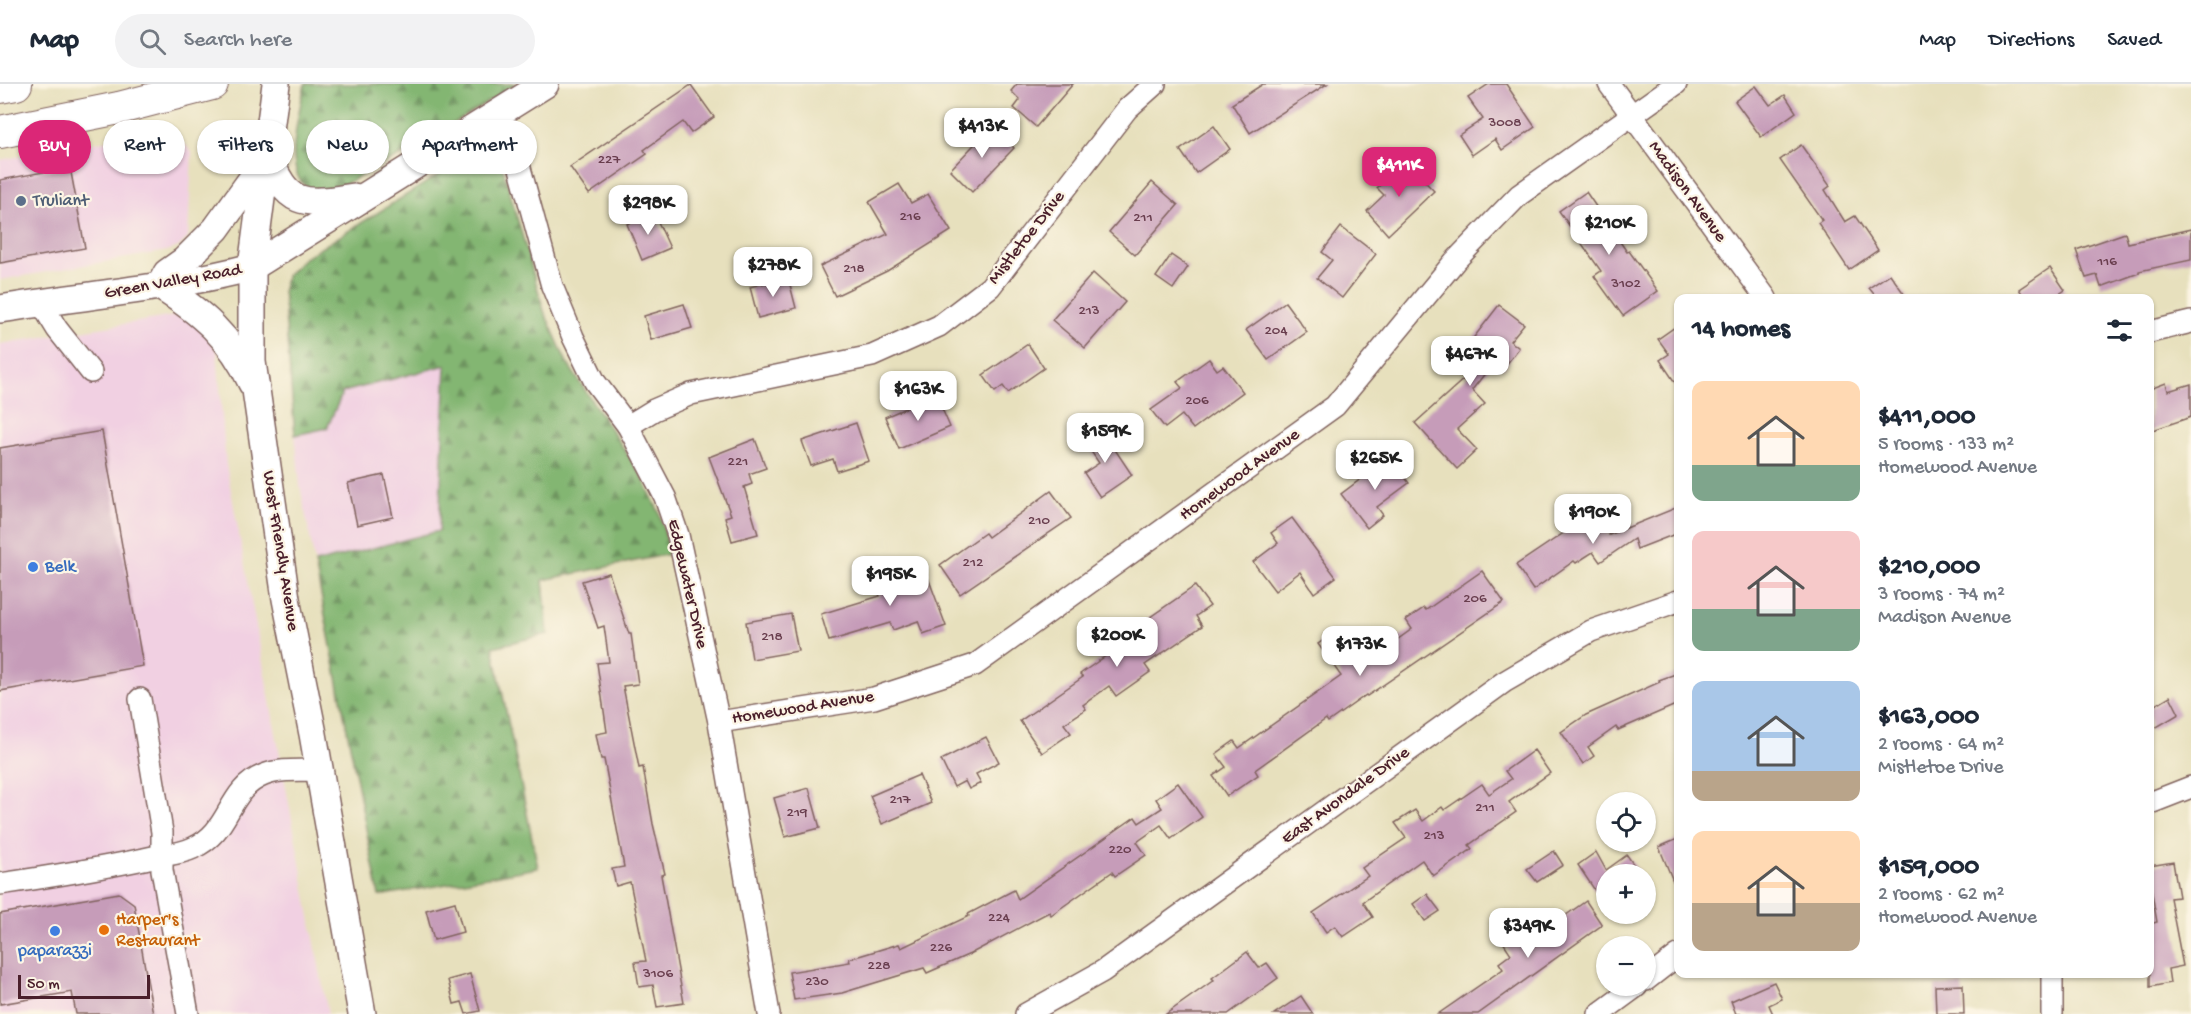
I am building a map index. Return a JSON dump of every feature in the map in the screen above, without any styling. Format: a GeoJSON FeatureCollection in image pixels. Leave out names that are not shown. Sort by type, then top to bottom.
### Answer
{"type":"FeatureCollection","features":[{"type":"Feature","properties":{"kind":"highway"},"geometry":{"type":"LineString","coordinates":[[0,87],[16,84]]}},
{"type":"Feature","properties":{"kind":"highway"},"geometry":{"type":"LineString","coordinates":[[0,132],[119,108],[212,84]]}},
{"type":"Feature","properties":{"kind":"main road","name":"West Friendly Avenue"},"geometry":{"type":"LineString","coordinates":[[271,120],[276,84]]}},
{"type":"Feature","properties":{"kind":"main road","name":"Green Valley Road"},"geometry":{"type":"LineString","coordinates":[[0,309],[220,276],[252,267],[545,84]]}},
{"type":"Feature","properties":{"kind":"main road"},"geometry":{"type":"LineString","coordinates":[[254,174],[214,232],[167,273],[160,286],[190,305],[222,333],[256,391]]}},
{"type":"Feature","properties":{"kind":"main road","name":"West Friendly Avenue"},"geometry":{"type":"LineString","coordinates":[[264,174],[252,267],[252,362],[286,599],[362,1014]]}},
{"type":"Feature","properties":{"kind":"main road"},"geometry":{"type":"LineString","coordinates":[[275,174],[281,186],[299,199],[312,202],[367,195]]}},
{"type":"Feature","properties":{"kind":"street","name":"Mistletoe Drive"},"geometry":{"type":"LineString","coordinates":[[628,426],[654,410],[691,393],[872,356],[939,326],[990,287],[1128,109],[1155,84]]}},
{"type":"Feature","properties":{"kind":"street","name":"Madison Avenue"},"geometry":{"type":"LineString","coordinates":[[1609,84],[1763,294]]}},
{"type":"Feature","properties":{"kind":"street","name":"Homewood Avenue"},"geometry":{"type":"LineString","coordinates":[[718,722],[874,699],[975,665],[1335,406],[1455,261],[1519,195],[1676,84]]}},
{"type":"Feature","properties":{"kind":"street","name":"Edgewater Drive"},"geometry":{"type":"LineString","coordinates":[[499,114],[514,150],[552,286],[573,337],[595,382],[628,426],[665,497],[678,535],[718,722],[770,1014]]}},
{"type":"Feature","properties":{"kind":"street"},"geometry":{"type":"LineString","coordinates":[[41,303],[57,329],[91,372]]}},
{"type":"Feature","properties":{"kind":"street"},"geometry":{"type":"LineString","coordinates":[[2154,331],[2191,322]]}},
{"type":"Feature","properties":{"kind":"street","name":"East Avondale Drive"},"geometry":{"type":"LineString","coordinates":[[1026,1014],[1103,970],[1504,682],[1591,631],[1674,602]]}},
{"type":"Feature","properties":{"kind":"street"},"geometry":{"type":"LineString","coordinates":[[140,699],[162,832],[162,870],[188,1014]]}},
{"type":"Feature","properties":{"kind":"street"},"geometry":{"type":"LineString","coordinates":[[0,884],[190,850],[208,841],[220,827],[237,796],[250,782],[266,774],[319,770]]}},
{"type":"Feature","properties":{"kind":"street"},"geometry":{"type":"LineString","coordinates":[[2154,801],[2191,787]]}},
{"type":"Feature","properties":{"kind":"street"},"geometry":{"type":"LineString","coordinates":[[1656,972],[1674,958]]}},
{"type":"Feature","properties":{"kind":"street"},"geometry":{"type":"LineString","coordinates":[[2052,978],[2052,1014]]}},
{"type":"Feature","properties":{"kind":"street"},"geometry":{"type":"LineString","coordinates":[[1599,1014],[1623,996]]}},
{"type":"Feature","properties":{"kind":"shaded area"},"geometry":{"type":"Polygon","coordinates":[[[103,141],[103,174],[185,174],[185,145],[192,152],[188,238],[178,247],[167,251],[0,280],[0,160],[18,157],[18,174],[91,174],[91,143],[103,141]]]}},
{"type":"Feature","properties":{"kind":"shaded area"},"geometry":{"type":"Polygon","coordinates":[[[174,316],[198,323],[217,351],[226,464],[328,1014],[0,1014],[0,344],[174,316]]]}},
{"type":"Feature","properties":{"kind":"shaded area"},"geometry":{"type":"Polygon","coordinates":[[[446,364],[439,531],[315,563],[300,486],[295,435],[327,428],[343,392],[446,364]]]}},
{"type":"Feature","properties":{"kind":"green space"},"geometry":{"type":"Polygon","coordinates":[[[305,84],[517,84],[459,120],[401,120],[401,155],[389,161],[389,120],[306,120],[306,174],[364,174],[329,192],[315,191],[304,185],[297,174],[294,160],[296,127],[305,84]]]}},
{"type":"Feature","properties":{"kind":"green space"},"geometry":{"type":"Polygon","coordinates":[[[440,174],[504,174],[544,311],[567,363],[641,475],[659,512],[670,554],[543,580],[548,634],[493,647],[538,868],[379,896],[315,563],[439,531],[446,365],[343,392],[327,428],[295,435],[283,289],[286,276],[303,259],[440,174]]]}},
{"type":"Feature","properties":{"kind":"building"},"geometry":{"type":"Polygon","coordinates":[[[1017,84],[1073,84],[1036,127],[1014,108],[1020,100],[1011,91],[1017,84]]]}},
{"type":"Feature","properties":{"kind":"building"},"geometry":{"type":"Polygon","coordinates":[[[1263,84],[1327,84],[1250,133],[1232,104],[1263,84]]]}},
{"type":"Feature","properties":{"kind":"building"},"geometry":{"type":"Polygon","coordinates":[[[1489,84],[1506,84],[1535,127],[1502,150],[1495,139],[1472,155],[1459,135],[1483,119],[1468,98],[1489,84]]]}},
{"type":"Feature","properties":{"kind":"building"},"geometry":{"type":"Polygon","coordinates":[[[691,85],[714,117],[691,133],[683,122],[644,150],[647,154],[589,194],[570,167],[691,85]]]}},
{"type":"Feature","properties":{"kind":"building"},"geometry":{"type":"Polygon","coordinates":[[[1756,86],[1770,105],[1785,95],[1796,112],[1761,137],[1735,101],[1756,86]]]}},
{"type":"Feature","properties":{"kind":"building"},"geometry":{"type":"Polygon","coordinates":[[[992,126],[1014,148],[972,192],[950,170],[992,126]]]}},
{"type":"Feature","properties":{"kind":"building"},"geometry":{"type":"Polygon","coordinates":[[[1214,126],[1230,149],[1196,173],[1180,150],[1214,126]]]}},
{"type":"Feature","properties":{"kind":"building"},"geometry":{"type":"Polygon","coordinates":[[[1801,145],[1830,186],[1825,190],[1845,222],[1855,216],[1878,250],[1849,270],[1818,223],[1822,220],[1780,160],[1801,145]]]}},
{"type":"Feature","properties":{"kind":"building"},"geometry":{"type":"Polygon","coordinates":[[[1405,161],[1434,191],[1388,235],[1367,211],[1384,195],[1377,188],[1405,161]]]}},
{"type":"Feature","properties":{"kind":"building"},"geometry":{"type":"Polygon","coordinates":[[[32,174],[71,174],[85,248],[0,263],[0,180],[32,174]]]}},
{"type":"Feature","properties":{"kind":"building"},"geometry":{"type":"Polygon","coordinates":[[[1152,182],[1178,205],[1135,255],[1109,232],[1152,182]]]}},
{"type":"Feature","properties":{"kind":"building"},"geometry":{"type":"Polygon","coordinates":[[[899,184],[911,203],[928,194],[951,231],[887,271],[835,296],[820,266],[888,234],[869,202],[899,184]]]}},
{"type":"Feature","properties":{"kind":"building"},"geometry":{"type":"Polygon","coordinates":[[[1586,192],[1627,252],[1629,251],[1658,291],[1623,316],[1594,276],[1601,271],[1559,211],[1586,192]]]}},
{"type":"Feature","properties":{"kind":"building"},"geometry":{"type":"Polygon","coordinates":[[[654,213],[670,248],[642,260],[627,224],[654,213]]]}},
{"type":"Feature","properties":{"kind":"building"},"geometry":{"type":"Polygon","coordinates":[[[1341,227],[1376,254],[1342,298],[1317,278],[1332,260],[1322,252],[1341,227]]]}},
{"type":"Feature","properties":{"kind":"building"},"geometry":{"type":"Polygon","coordinates":[[[2191,229],[2191,260],[2139,271],[2139,273],[2101,287],[2097,275],[2086,278],[2076,250],[2125,233],[2128,243],[2191,229]]]}},
{"type":"Feature","properties":{"kind":"building"},"geometry":{"type":"Polygon","coordinates":[[[1171,255],[1188,267],[1173,289],[1156,277],[1171,255]]]}},
{"type":"Feature","properties":{"kind":"building"},"geometry":{"type":"Polygon","coordinates":[[[2050,268],[2065,290],[2059,294],[2022,294],[2019,289],[2050,268]]]}},
{"type":"Feature","properties":{"kind":"building"},"geometry":{"type":"Polygon","coordinates":[[[1093,273],[1125,302],[1085,348],[1052,320],[1093,273]]]}},
{"type":"Feature","properties":{"kind":"building"},"geometry":{"type":"Polygon","coordinates":[[[1890,274],[1904,294],[1874,294],[1869,288],[1890,274]]]}},
{"type":"Feature","properties":{"kind":"building"},"geometry":{"type":"Polygon","coordinates":[[[788,277],[796,308],[758,318],[750,287],[788,277]]]}},
{"type":"Feature","properties":{"kind":"building"},"geometry":{"type":"Polygon","coordinates":[[[1285,302],[1307,332],[1268,360],[1246,330],[1285,302]]]}},
{"type":"Feature","properties":{"kind":"building"},"geometry":{"type":"Polygon","coordinates":[[[684,304],[692,328],[651,340],[644,316],[684,304]]]}},
{"type":"Feature","properties":{"kind":"building"},"geometry":{"type":"Polygon","coordinates":[[[1499,305],[1524,324],[1510,341],[1519,348],[1503,369],[1494,362],[1472,390],[1485,404],[1457,429],[1477,450],[1457,469],[1415,423],[1477,367],[1461,354],[1499,305]]]}},
{"type":"Feature","properties":{"kind":"building"},"geometry":{"type":"Polygon","coordinates":[[[1674,328],[1674,381],[1660,360],[1669,354],[1658,339],[1674,328]]]}},
{"type":"Feature","properties":{"kind":"building"},"geometry":{"type":"Polygon","coordinates":[[[1028,344],[1044,368],[1008,393],[1003,386],[995,392],[983,375],[1028,344]]]}},
{"type":"Feature","properties":{"kind":"building"},"geometry":{"type":"Polygon","coordinates":[[[1209,359],[1217,370],[1223,366],[1243,392],[1193,429],[1182,415],[1165,428],[1151,410],[1182,388],[1177,382],[1209,359]]]}},
{"type":"Feature","properties":{"kind":"building"},"geometry":{"type":"Polygon","coordinates":[[[2166,383],[2168,391],[2191,384],[2191,417],[2154,430],[2154,388],[2166,383]]]}},
{"type":"Feature","properties":{"kind":"building"},"geometry":{"type":"Polygon","coordinates":[[[936,395],[950,427],[899,449],[885,417],[936,395]]]}},
{"type":"Feature","properties":{"kind":"building"},"geometry":{"type":"Polygon","coordinates":[[[856,423],[869,461],[837,471],[833,459],[811,466],[802,441],[856,423]]]}},
{"type":"Feature","properties":{"kind":"building"},"geometry":{"type":"Polygon","coordinates":[[[1100,427],[1132,475],[1100,497],[1084,473],[1099,463],[1082,438],[1100,427]]]}},
{"type":"Feature","properties":{"kind":"building"},"geometry":{"type":"Polygon","coordinates":[[[102,431],[143,666],[0,691],[0,448],[102,431]]]}},
{"type":"Feature","properties":{"kind":"building"},"geometry":{"type":"Polygon","coordinates":[[[755,439],[766,468],[749,474],[752,484],[744,487],[758,534],[732,541],[725,517],[731,515],[709,457],[755,439]]]}},
{"type":"Feature","properties":{"kind":"building"},"geometry":{"type":"Polygon","coordinates":[[[1390,457],[1409,483],[1377,507],[1383,515],[1367,528],[1341,494],[1390,457]]]}},
{"type":"Feature","properties":{"kind":"building"},"geometry":{"type":"Polygon","coordinates":[[[384,475],[393,517],[357,525],[348,483],[384,475]]]}},
{"type":"Feature","properties":{"kind":"building"},"geometry":{"type":"Polygon","coordinates":[[[1051,491],[1071,518],[960,594],[940,565],[985,533],[988,537],[1051,491]]]}},
{"type":"Feature","properties":{"kind":"building"},"geometry":{"type":"Polygon","coordinates":[[[1674,509],[1674,535],[1637,549],[1634,539],[1600,562],[1593,552],[1576,563],[1574,561],[1533,590],[1516,565],[1583,520],[1591,531],[1601,524],[1609,535],[1674,509]]]}},
{"type":"Feature","properties":{"kind":"building"},"geometry":{"type":"Polygon","coordinates":[[[1292,518],[1336,577],[1314,593],[1300,572],[1275,591],[1253,562],[1278,543],[1271,533],[1292,518]]]}},
{"type":"Feature","properties":{"kind":"building"},"geometry":{"type":"Polygon","coordinates":[[[923,564],[946,626],[923,634],[918,621],[893,630],[890,623],[829,641],[821,614],[880,596],[875,582],[923,564]]]}},
{"type":"Feature","properties":{"kind":"building"},"geometry":{"type":"Polygon","coordinates":[[[1482,571],[1504,602],[1328,722],[1326,719],[1255,770],[1258,775],[1227,796],[1213,776],[1226,767],[1216,754],[1234,741],[1239,748],[1341,676],[1318,644],[1334,633],[1352,659],[1366,648],[1373,657],[1412,629],[1406,620],[1424,608],[1426,610],[1482,571]]]}},
{"type":"Feature","properties":{"kind":"building"},"geometry":{"type":"Polygon","coordinates":[[[609,573],[629,634],[631,634],[638,684],[623,686],[639,768],[643,767],[665,874],[661,875],[684,1003],[657,1007],[653,985],[639,987],[635,962],[646,961],[630,882],[616,886],[612,869],[624,867],[604,759],[601,759],[596,734],[607,732],[597,663],[609,662],[604,626],[598,628],[582,581],[609,573]]]}},
{"type":"Feature","properties":{"kind":"building"},"geometry":{"type":"Polygon","coordinates":[[[1195,586],[1210,606],[1196,616],[1202,626],[1145,665],[1150,672],[1116,696],[1109,686],[1083,705],[1086,709],[1064,724],[1071,733],[1042,753],[1020,721],[1083,677],[1080,674],[1147,627],[1143,622],[1195,586]]]}},
{"type":"Feature","properties":{"kind":"building"},"geometry":{"type":"Polygon","coordinates":[[[791,614],[798,651],[752,659],[746,622],[791,614]]]}},
{"type":"Feature","properties":{"kind":"building"},"geometry":{"type":"Polygon","coordinates":[[[1674,674],[1674,706],[1618,730],[1616,727],[1588,747],[1594,756],[1583,764],[1561,732],[1586,715],[1660,682],[1659,680],[1674,674]]]}},
{"type":"Feature","properties":{"kind":"building"},"geometry":{"type":"Polygon","coordinates":[[[2170,696],[2179,714],[2154,729],[2154,706],[2170,696]]]}},
{"type":"Feature","properties":{"kind":"building"},"geometry":{"type":"Polygon","coordinates":[[[986,737],[999,762],[976,774],[981,783],[969,789],[965,781],[954,787],[941,760],[986,737]]]}},
{"type":"Feature","properties":{"kind":"building"},"geometry":{"type":"Polygon","coordinates":[[[1534,750],[1550,773],[1509,802],[1516,812],[1469,845],[1472,849],[1433,876],[1422,860],[1363,902],[1373,917],[1343,937],[1335,926],[1326,932],[1313,913],[1368,876],[1362,868],[1406,838],[1395,823],[1415,810],[1423,821],[1442,807],[1444,810],[1482,784],[1489,794],[1511,779],[1505,771],[1534,750]]]}},
{"type":"Feature","properties":{"kind":"building"},"geometry":{"type":"Polygon","coordinates":[[[919,775],[931,803],[882,824],[870,796],[919,775]]]}},
{"type":"Feature","properties":{"kind":"building"},"geometry":{"type":"Polygon","coordinates":[[[1178,783],[1202,817],[1171,839],[1161,825],[1137,842],[1146,855],[1115,876],[1112,872],[1051,915],[1049,912],[970,954],[927,973],[924,968],[842,993],[794,1000],[789,972],[850,962],[849,959],[899,944],[901,948],[969,916],[968,914],[1014,890],[1018,899],[1135,817],[1139,823],[1162,808],[1156,799],[1178,783]]]}},
{"type":"Feature","properties":{"kind":"building"},"geometry":{"type":"Polygon","coordinates":[[[809,788],[820,828],[785,837],[774,798],[809,788]]]}},
{"type":"Feature","properties":{"kind":"building"},"geometry":{"type":"Polygon","coordinates":[[[1674,841],[1674,883],[1659,847],[1674,841]]]}},
{"type":"Feature","properties":{"kind":"building"},"geometry":{"type":"Polygon","coordinates":[[[1554,851],[1563,865],[1537,882],[1527,869],[1554,851]]]}},
{"type":"Feature","properties":{"kind":"building"},"geometry":{"type":"Polygon","coordinates":[[[1596,852],[1603,864],[1596,864],[1596,892],[1578,865],[1596,852]]]}},
{"type":"Feature","properties":{"kind":"building"},"geometry":{"type":"Polygon","coordinates":[[[1627,855],[1633,864],[1614,864],[1627,855]]]}},
{"type":"Feature","properties":{"kind":"building"},"geometry":{"type":"Polygon","coordinates":[[[2173,862],[2179,897],[2170,898],[2183,966],[2168,969],[2170,983],[2150,987],[2150,978],[2154,978],[2154,923],[2157,922],[2154,905],[2154,865],[2173,862]]]}},
{"type":"Feature","properties":{"kind":"building"},"geometry":{"type":"Polygon","coordinates":[[[119,893],[134,904],[153,1014],[76,1014],[72,992],[0,1004],[0,914],[119,893]]]}},
{"type":"Feature","properties":{"kind":"building"},"geometry":{"type":"Polygon","coordinates":[[[1427,894],[1440,911],[1425,921],[1413,904],[1427,894]]]}},
{"type":"Feature","properties":{"kind":"building"},"geometry":{"type":"Polygon","coordinates":[[[1586,901],[1596,916],[1596,924],[1602,925],[1478,1014],[1438,1014],[1503,969],[1499,963],[1511,954],[1503,942],[1520,930],[1528,942],[1586,901]]]}},
{"type":"Feature","properties":{"kind":"building"},"geometry":{"type":"Polygon","coordinates":[[[455,902],[463,932],[434,940],[426,910],[455,902]]]}},
{"type":"Feature","properties":{"kind":"building"},"geometry":{"type":"Polygon","coordinates":[[[1247,952],[1259,968],[1267,963],[1278,978],[1228,1014],[1166,1014],[1214,980],[1212,978],[1247,952]]]}},
{"type":"Feature","properties":{"kind":"building"},"geometry":{"type":"Polygon","coordinates":[[[470,974],[480,1011],[466,1014],[462,1002],[454,1004],[448,980],[470,974]]]}},
{"type":"Feature","properties":{"kind":"building"},"geometry":{"type":"Polygon","coordinates":[[[1774,982],[1782,999],[1769,1005],[1773,1014],[1736,1014],[1731,1001],[1774,982]]]}},
{"type":"Feature","properties":{"kind":"building"},"geometry":{"type":"Polygon","coordinates":[[[1963,985],[1964,1014],[1936,1014],[1935,986],[1963,985]]]}},
{"type":"Feature","properties":{"kind":"building"},"geometry":{"type":"Polygon","coordinates":[[[1301,996],[1313,1014],[1274,1014],[1301,996]]]}},
{"type":"Feature","properties":{"kind":"place","name":"Truliant"},"geometry":{"type":"Point","coordinates":[21,201]}},
{"type":"Feature","properties":{"kind":"place","name":"Belk"},"geometry":{"type":"Point","coordinates":[33,567]}},
{"type":"Feature","properties":{"kind":"place","name":"Harper's Restaurant"},"geometry":{"type":"Point","coordinates":[104,930]}},
{"type":"Feature","properties":{"kind":"place","name":"paparazzi"},"geometry":{"type":"Point","coordinates":[55,931]}}]}
